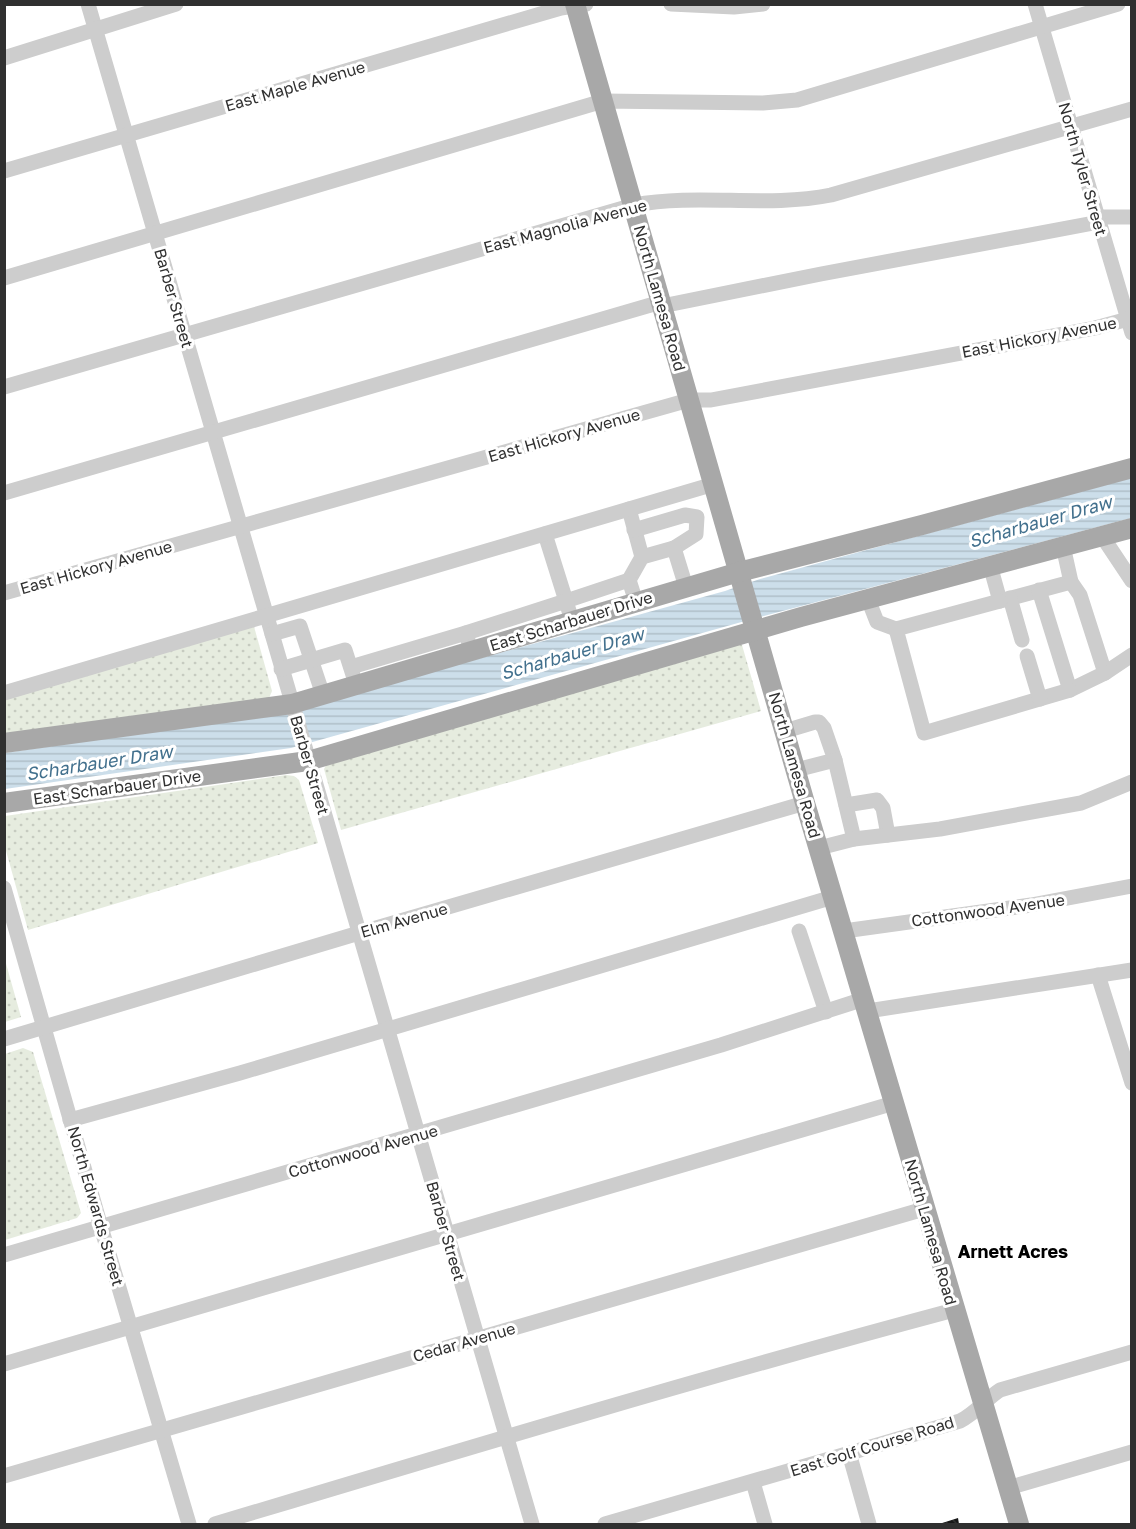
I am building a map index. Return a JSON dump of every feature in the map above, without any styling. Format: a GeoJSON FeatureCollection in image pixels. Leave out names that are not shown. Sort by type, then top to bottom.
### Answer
{"type":"FeatureCollection","features":[{"type":"Feature","properties":{"kind":"main road","name":"North Lamesa Road"},"geometry":{"type":"LineString","coordinates":[[579,5],[603,101],[805,803],[1019,1524]]}},
{"type":"Feature","properties":{"kind":"main road","name":"East Scharbauer Drive"},"geometry":{"type":"LineString","coordinates":[[4,743],[292,704],[323,695],[354,676],[468,642],[572,621],[686,587],[741,576],[1131,468]]}},
{"type":"Feature","properties":{"kind":"main road","name":"East Scharbauer Drive"},"geometry":{"type":"LineString","coordinates":[[4,803],[308,761],[755,628],[1131,528]]}},
{"type":"Feature","properties":{"kind":"street","name":"Barber Street"},"geometry":{"type":"LineString","coordinates":[[88,4],[532,1524]]}},
{"type":"Feature","properties":{"kind":"street"},"geometry":{"type":"LineString","coordinates":[[4,58],[176,4]]}},
{"type":"Feature","properties":{"kind":"street"},"geometry":{"type":"LineString","coordinates":[[671,4],[726,7],[763,4]]}},
{"type":"Feature","properties":{"kind":"street","name":"North Tyler Street"},"geometry":{"type":"LineString","coordinates":[[1035,4],[1130,323]]}},
{"type":"Feature","properties":{"kind":"street"},"geometry":{"type":"LineString","coordinates":[[4,278],[603,101],[781,103],[797,100],[1118,4]]}},
{"type":"Feature","properties":{"kind":"street","name":"East Maple Avenue"},"geometry":{"type":"LineString","coordinates":[[4,171],[579,5]]}},
{"type":"Feature","properties":{"kind":"street","name":"East Magnolia Avenue"},"geometry":{"type":"LineString","coordinates":[[4,387],[634,205],[662,201],[779,200],[821,197],[896,178],[1131,109]]}},
{"type":"Feature","properties":{"kind":"street"},"geometry":{"type":"LineString","coordinates":[[4,493],[661,304],[1098,220],[1131,217]]}},
{"type":"Feature","properties":{"kind":"street","name":"East Hickory Avenue"},"geometry":{"type":"LineString","coordinates":[[4,593],[689,400],[711,400],[1130,323]]}},
{"type":"Feature","properties":{"kind":"street"},"geometry":{"type":"LineString","coordinates":[[4,693],[714,484]]}},
{"type":"Feature","properties":{"kind":"street"},"geometry":{"type":"LineString","coordinates":[[629,509],[642,557]]}},
{"type":"Feature","properties":{"kind":"street"},"geometry":{"type":"LineString","coordinates":[[634,530],[685,514],[697,517],[722,511]]}},
{"type":"Feature","properties":{"kind":"street"},"geometry":{"type":"LineString","coordinates":[[468,642],[566,601],[629,580],[642,557],[674,548],[696,534],[697,517]]}},
{"type":"Feature","properties":{"kind":"street"},"geometry":{"type":"LineString","coordinates":[[545,534],[572,621]]}},
{"type":"Feature","properties":{"kind":"street"},"geometry":{"type":"LineString","coordinates":[[1102,536],[1131,581]]}},
{"type":"Feature","properties":{"kind":"street"},"geometry":{"type":"LineString","coordinates":[[1063,546],[1071,582],[1080,595],[1105,673]]}},
{"type":"Feature","properties":{"kind":"street"},"geometry":{"type":"LineString","coordinates":[[674,548],[686,587]]}},
{"type":"Feature","properties":{"kind":"street"},"geometry":{"type":"LineString","coordinates":[[990,566],[1022,640]]}},
{"type":"Feature","properties":{"kind":"street"},"geometry":{"type":"LineString","coordinates":[[629,580],[636,602]]}},
{"type":"Feature","properties":{"kind":"street"},"geometry":{"type":"LineString","coordinates":[[868,599],[877,622],[896,629],[1071,582]]}},
{"type":"Feature","properties":{"kind":"street"},"geometry":{"type":"LineString","coordinates":[[1039,590],[1070,690]]}},
{"type":"Feature","properties":{"kind":"street"},"geometry":{"type":"LineString","coordinates":[[272,634],[300,626],[323,695]]}},
{"type":"Feature","properties":{"kind":"street"},"geometry":{"type":"LineString","coordinates":[[896,629],[924,733],[1070,690],[1105,673],[1131,655]]}},
{"type":"Feature","properties":{"kind":"street"},"geometry":{"type":"LineString","coordinates":[[282,669],[345,650],[354,676]]}},
{"type":"Feature","properties":{"kind":"street"},"geometry":{"type":"LineString","coordinates":[[1027,656],[1040,699]]}},
{"type":"Feature","properties":{"kind":"street"},"geometry":{"type":"LineString","coordinates":[[785,731],[815,722],[819,722],[824,728],[835,760],[854,839]]}},
{"type":"Feature","properties":{"kind":"street"},"geometry":{"type":"LineString","coordinates":[[796,770],[835,760]]}},
{"type":"Feature","properties":{"kind":"street"},"geometry":{"type":"LineString","coordinates":[[819,848],[854,839],[940,829],[1081,803],[1131,782]]}},
{"type":"Feature","properties":{"kind":"street"},"geometry":{"type":"LineString","coordinates":[[846,805],[877,800],[883,808],[888,835]]}},
{"type":"Feature","properties":{"kind":"street","name":"Elm Avenue"},"geometry":{"type":"LineString","coordinates":[[4,1039],[805,803]]}},
{"type":"Feature","properties":{"kind":"street","name":"Cottonwood Avenue"},"geometry":{"type":"LineString","coordinates":[[844,931],[1031,905],[1131,886]]}},
{"type":"Feature","properties":{"kind":"street","name":"North Edwards Street"},"geometry":{"type":"LineString","coordinates":[[4,888],[189,1524]]}},
{"type":"Feature","properties":{"kind":"street"},"geometry":{"type":"LineString","coordinates":[[70,1120],[388,1030],[834,897]]}},
{"type":"Feature","properties":{"kind":"street"},"geometry":{"type":"LineString","coordinates":[[799,930],[826,1012]]}},
{"type":"Feature","properties":{"kind":"street","name":"Cottonwood Avenue"},"geometry":{"type":"LineString","coordinates":[[4,1255],[721,1046],[826,1012],[1131,970]]}},
{"type":"Feature","properties":{"kind":"street"},"geometry":{"type":"LineString","coordinates":[[1098,975],[1131,1083]]}},
{"type":"Feature","properties":{"kind":"street"},"geometry":{"type":"LineString","coordinates":[[4,1364],[894,1103]]}},
{"type":"Feature","properties":{"kind":"street","name":"Cedar Avenue"},"geometry":{"type":"LineString","coordinates":[[4,1476],[924,1209]]}},
{"type":"Feature","properties":{"kind":"street"},"geometry":{"type":"LineString","coordinates":[[215,1524],[782,1356],[954,1310]]}},
{"type":"Feature","properties":{"kind":"street","name":"East Golf Course Road"},"geometry":{"type":"LineString","coordinates":[[605,1524],[634,1521],[753,1482],[960,1421],[971,1416],[1000,1390],[1131,1352]]}},
{"type":"Feature","properties":{"kind":"street"},"geometry":{"type":"LineString","coordinates":[[1008,1488],[1131,1452]]}},
{"type":"Feature","properties":{"kind":"street"},"geometry":{"type":"LineString","coordinates":[[849,1454],[869,1524]]}},
{"type":"Feature","properties":{"kind":"street"},"geometry":{"type":"LineString","coordinates":[[753,1482],[765,1524]]}},
{"type":"Feature","properties":{"kind":"shaded area"},"geometry":{"type":"Polygon","coordinates":[[[253,623],[272,691],[269,698],[5,734],[4,695],[253,623]]]}},
{"type":"Feature","properties":{"kind":"shaded area"},"geometry":{"type":"Polygon","coordinates":[[[737,643],[742,645],[761,711],[341,830],[324,769],[329,760],[737,643]]]}},
{"type":"Feature","properties":{"kind":"shaded area"},"geometry":{"type":"Polygon","coordinates":[[[286,775],[294,776],[299,780],[318,843],[28,930],[5,847],[5,816],[286,775]]]}},
{"type":"Feature","properties":{"kind":"shaded area"},"geometry":{"type":"Polygon","coordinates":[[[5,960],[21,1017],[4,1022],[5,960]]]}},
{"type":"Feature","properties":{"kind":"shaded area"},"geometry":{"type":"Polygon","coordinates":[[[23,1048],[33,1052],[81,1213],[77,1218],[5,1240],[5,1054],[23,1048]]]}},
{"type":"Feature","properties":{"kind":"water","name":"Scharbauer Draw"},"geometry":{"type":"Polygon","coordinates":[[[1131,478],[1131,518],[738,623],[291,748],[5,789],[4,753],[281,713],[1131,478]]]}},
{"type":"Feature","properties":{"kind":"building"},"geometry":{"type":"Polygon","coordinates":[[[958,1518],[959,1524],[939,1524],[958,1518]]]}},
{"type":"Feature","properties":{"kind":"district","name":"Arnett Acres"},"geometry":{"type":"Point","coordinates":[1013,1251]}}]}
